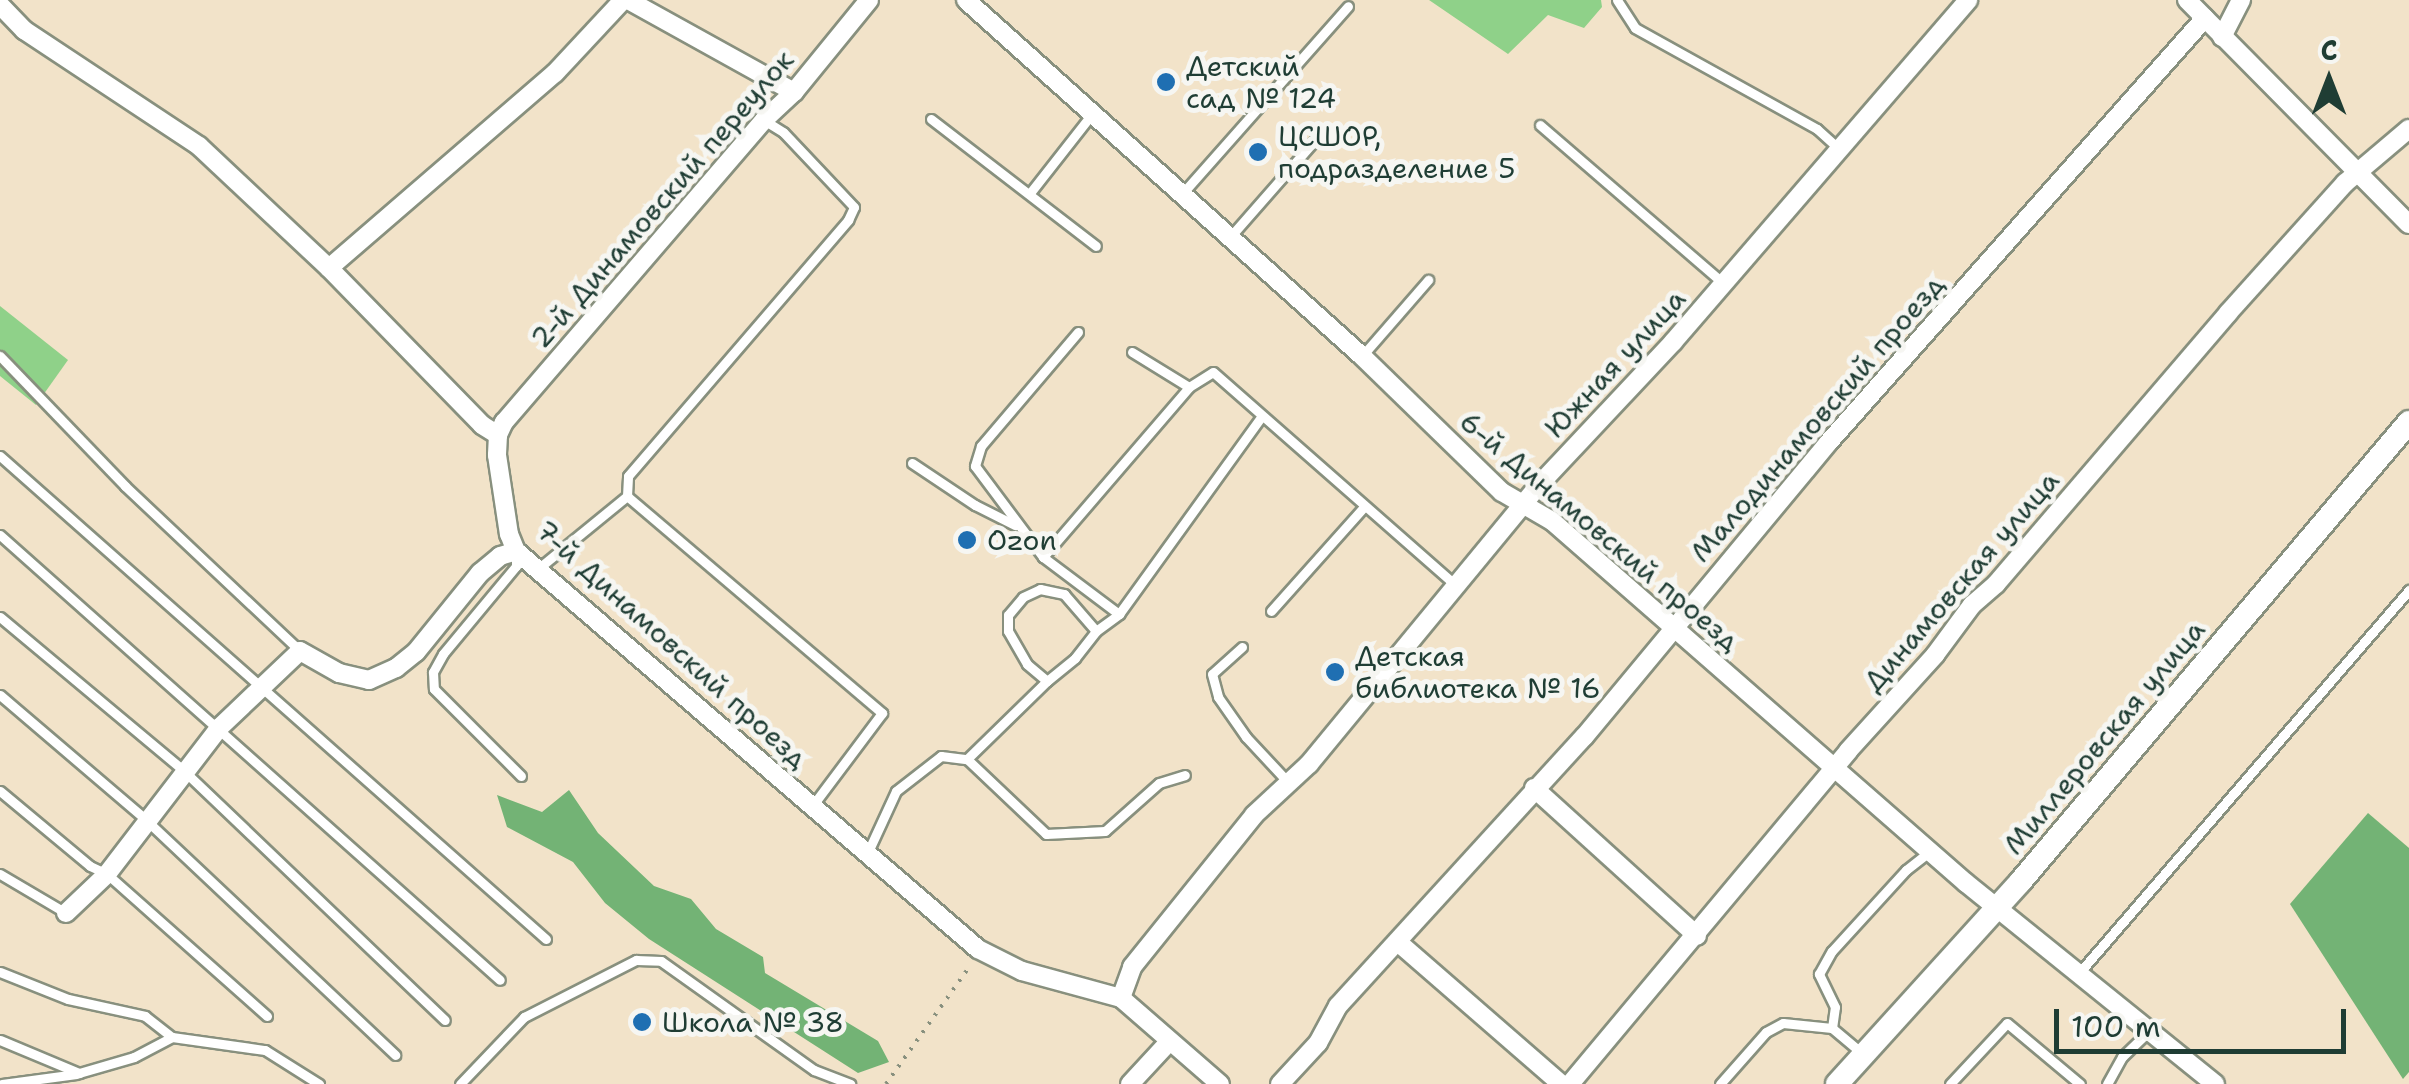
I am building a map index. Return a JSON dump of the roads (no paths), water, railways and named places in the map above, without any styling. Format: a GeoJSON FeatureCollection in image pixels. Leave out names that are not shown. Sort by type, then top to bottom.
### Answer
{"type":"FeatureCollection","features":[{"type":"Feature","properties":{"kind":"street"},"geometry":{"type":"LineString","coordinates":[[329,268],[555,73],[625,0],[709,42],[794,92]]}},
{"type":"Feature","properties":{"kind":"street","name":"2-й Динамовский переулок"},"geometry":{"type":"LineString","coordinates":[[498,435],[869,0]]}},
{"type":"Feature","properties":{"kind":"street","name":"6-й Динамовский проезд"},"geometry":{"type":"LineString","coordinates":[[966,0],[1362,356],[1502,492],[1552,521],[1994,906],[2215,1084]]}},
{"type":"Feature","properties":{"kind":"street","name":"Южная улица"},"geometry":{"type":"LineString","coordinates":[[1121,998],[1132,967],[1254,815],[1309,764],[1454,584],[1724,284],[1968,0]]}},
{"type":"Feature","properties":{"kind":"street"},"geometry":{"type":"LineString","coordinates":[[2187,0],[2409,224]]}},
{"type":"Feature","properties":{"kind":"street"},"geometry":{"type":"LineString","coordinates":[[2222,37],[2241,0]]}},
{"type":"Feature","properties":{"kind":"street"},"geometry":{"type":"LineString","coordinates":[[0,5],[24,30],[199,146],[329,268],[482,426],[498,435]]}},
{"type":"Feature","properties":{"kind":"street","name":"Малодинамовский проезд"},"geometry":{"type":"LineString","coordinates":[[1280,1084],[1318,1043],[1338,1006],[1584,737],[1672,627],[2116,114],[2205,18]]}},
{"type":"Feature","properties":{"kind":"street","name":"Динамовская улица"},"geometry":{"type":"LineString","coordinates":[[1570,1084],[1837,766],[2228,313],[2357,172],[2409,129]]}},
{"type":"Feature","properties":{"kind":"street","name":"Миллеровская улица"},"geometry":{"type":"LineString","coordinates":[[1837,1084],[1994,906],[2021,881],[2409,422]]}},
{"type":"Feature","properties":{"kind":"street","name":"7-й Динамовский проезд"},"geometry":{"type":"LineString","coordinates":[[498,435],[509,534],[516,550],[978,949],[1022,971],[1121,998],[1168,1043],[1220,1084]]}},
{"type":"Feature","properties":{"kind":"street"},"geometry":{"type":"LineString","coordinates":[[66,912],[107,874],[145,819],[220,726],[300,651],[339,673],[369,680],[396,668],[416,652],[480,573],[500,556],[516,550]]}},
{"type":"Feature","properties":{"kind":"street"},"geometry":{"type":"LineString","coordinates":[[1534,788],[1697,936]]}},
{"type":"Feature","properties":{"kind":"street"},"geometry":{"type":"LineString","coordinates":[[1399,943],[1561,1084]]}},
{"type":"Feature","properties":{"kind":"street"},"geometry":{"type":"LineString","coordinates":[[1130,1084],[1168,1043]]}},
{"type":"Feature","properties":{"kind":"lane"},"geometry":{"type":"LineString","coordinates":[[1617,0],[1635,28],[1817,129],[1838,148]]}},
{"type":"Feature","properties":{"kind":"lane"},"geometry":{"type":"LineString","coordinates":[[1181,195],[1348,6]]}},
{"type":"Feature","properties":{"kind":"lane"},"geometry":{"type":"LineString","coordinates":[[1030,193],[1092,114]]}},
{"type":"Feature","properties":{"kind":"lane"},"geometry":{"type":"LineString","coordinates":[[931,119],[1096,246]]}},
{"type":"Feature","properties":{"kind":"lane"},"geometry":{"type":"LineString","coordinates":[[539,568],[627,496],[628,476],[848,220],[854,206],[784,132],[764,120]]}},
{"type":"Feature","properties":{"kind":"lane"},"geometry":{"type":"LineString","coordinates":[[1540,124],[1724,284]]}},
{"type":"Feature","properties":{"kind":"lane"},"geometry":{"type":"LineString","coordinates":[[1230,237],[1314,140]]}},
{"type":"Feature","properties":{"kind":"lane"},"geometry":{"type":"LineString","coordinates":[[1362,356],[1428,280]]}},
{"type":"Feature","properties":{"kind":"lane"},"geometry":{"type":"LineString","coordinates":[[1078,332],[980,446],[976,466],[980,477],[1043,557],[1119,614]]}},
{"type":"Feature","properties":{"kind":"lane"},"geometry":{"type":"LineString","coordinates":[[1132,352],[1189,386]]}},
{"type":"Feature","properties":{"kind":"lane"},"geometry":{"type":"LineString","coordinates":[[0,356],[125,486],[300,651]]}},
{"type":"Feature","properties":{"kind":"lane"},"geometry":{"type":"LineString","coordinates":[[1043,557],[1189,386],[1213,372],[1363,508],[1454,584]]}},
{"type":"Feature","properties":{"kind":"lane"},"geometry":{"type":"LineString","coordinates":[[967,759],[1075,658],[1096,630],[1119,614],[1262,416]]}},
{"type":"Feature","properties":{"kind":"lane"},"geometry":{"type":"LineString","coordinates":[[0,456],[546,939]]}},
{"type":"Feature","properties":{"kind":"lane"},"geometry":{"type":"LineString","coordinates":[[912,463],[975,505],[1018,526]]}},
{"type":"Feature","properties":{"kind":"lane"},"geometry":{"type":"LineString","coordinates":[[627,496],[882,713],[812,805]]}},
{"type":"Feature","properties":{"kind":"lane"},"geometry":{"type":"LineString","coordinates":[[1271,611],[1363,508]]}},
{"type":"Feature","properties":{"kind":"lane"},"geometry":{"type":"LineString","coordinates":[[0,535],[220,726],[500,980]]}},
{"type":"Feature","properties":{"kind":"lane"},"geometry":{"type":"LineString","coordinates":[[516,550],[516,566],[443,654],[433,672],[434,688],[521,776]]}},
{"type":"Feature","properties":{"kind":"lane"},"geometry":{"type":"LineString","coordinates":[[1047,681],[1027,664],[1008,630],[1008,615],[1023,596],[1040,590],[1064,594],[1096,630]]}},
{"type":"Feature","properties":{"kind":"lane"},"geometry":{"type":"LineString","coordinates":[[2079,973],[2409,590]]}},
{"type":"Feature","properties":{"kind":"lane"},"geometry":{"type":"LineString","coordinates":[[0,617],[183,770],[445,1020]]}},
{"type":"Feature","properties":{"kind":"lane"},"geometry":{"type":"LineString","coordinates":[[1242,647],[1212,674],[1218,697],[1246,737],[1288,782]]}},
{"type":"Feature","properties":{"kind":"lane"},"geometry":{"type":"LineString","coordinates":[[0,695],[145,819],[395,1055]]}},
{"type":"Feature","properties":{"kind":"lane"},"geometry":{"type":"LineString","coordinates":[[867,854],[896,791],[941,756],[967,759],[1046,834],[1105,831],[1159,783],[1185,775]]}},
{"type":"Feature","properties":{"kind":"lane"},"geometry":{"type":"LineString","coordinates":[[0,791],[90,866],[107,874],[266,1016]]}},
{"type":"Feature","properties":{"kind":"lane"},"geometry":{"type":"LineString","coordinates":[[1832,1028],[1835,1007],[1819,974],[1832,951],[1930,851]]}},
{"type":"Feature","properties":{"kind":"lane"},"geometry":{"type":"LineString","coordinates":[[0,874],[66,912]]}},
{"type":"Feature","properties":{"kind":"lane"},"geometry":{"type":"LineString","coordinates":[[460,1084],[524,1017],[636,960],[661,960],[800,1060],[850,1084]]}},
{"type":"Feature","properties":{"kind":"lane"},"geometry":{"type":"LineString","coordinates":[[0,972],[68,1000],[146,1016],[172,1037],[265,1050],[319,1084]]}},
{"type":"Feature","properties":{"kind":"lane"},"geometry":{"type":"LineString","coordinates":[[1720,1084],[1766,1032],[1783,1023],[1832,1028],[1863,1054]]}},
{"type":"Feature","properties":{"kind":"lane"},"geometry":{"type":"LineString","coordinates":[[1950,1084],[2007,1024],[2080,1084]]}},
{"type":"Feature","properties":{"kind":"lane"},"geometry":{"type":"LineString","coordinates":[[2108,1084],[2122,1057],[2150,1030]]}},
{"type":"Feature","properties":{"kind":"lane"},"geometry":{"type":"LineString","coordinates":[[2,1084],[79,1074],[134,1056],[172,1037]]}},
{"type":"Feature","properties":{"kind":"lane"},"geometry":{"type":"LineString","coordinates":[[0,1040],[79,1074]]}},
{"type":"Feature","properties":{"kind":"place","name":"Детский сад № 124"},"geometry":{"type":"Point","coordinates":[1166,82]}},
{"type":"Feature","properties":{"kind":"place","name":"ЦСШОР, подразделение 5"},"geometry":{"type":"Point","coordinates":[1258,152]}},
{"type":"Feature","properties":{"kind":"place","name":"Ozon"},"geometry":{"type":"Point","coordinates":[967,540]}},
{"type":"Feature","properties":{"kind":"place","name":"Детская библиотека № 16"},"geometry":{"type":"Point","coordinates":[1335,672]}},
{"type":"Feature","properties":{"kind":"place","name":"Школа № 38"},"geometry":{"type":"Point","coordinates":[642,1022]}}]}
